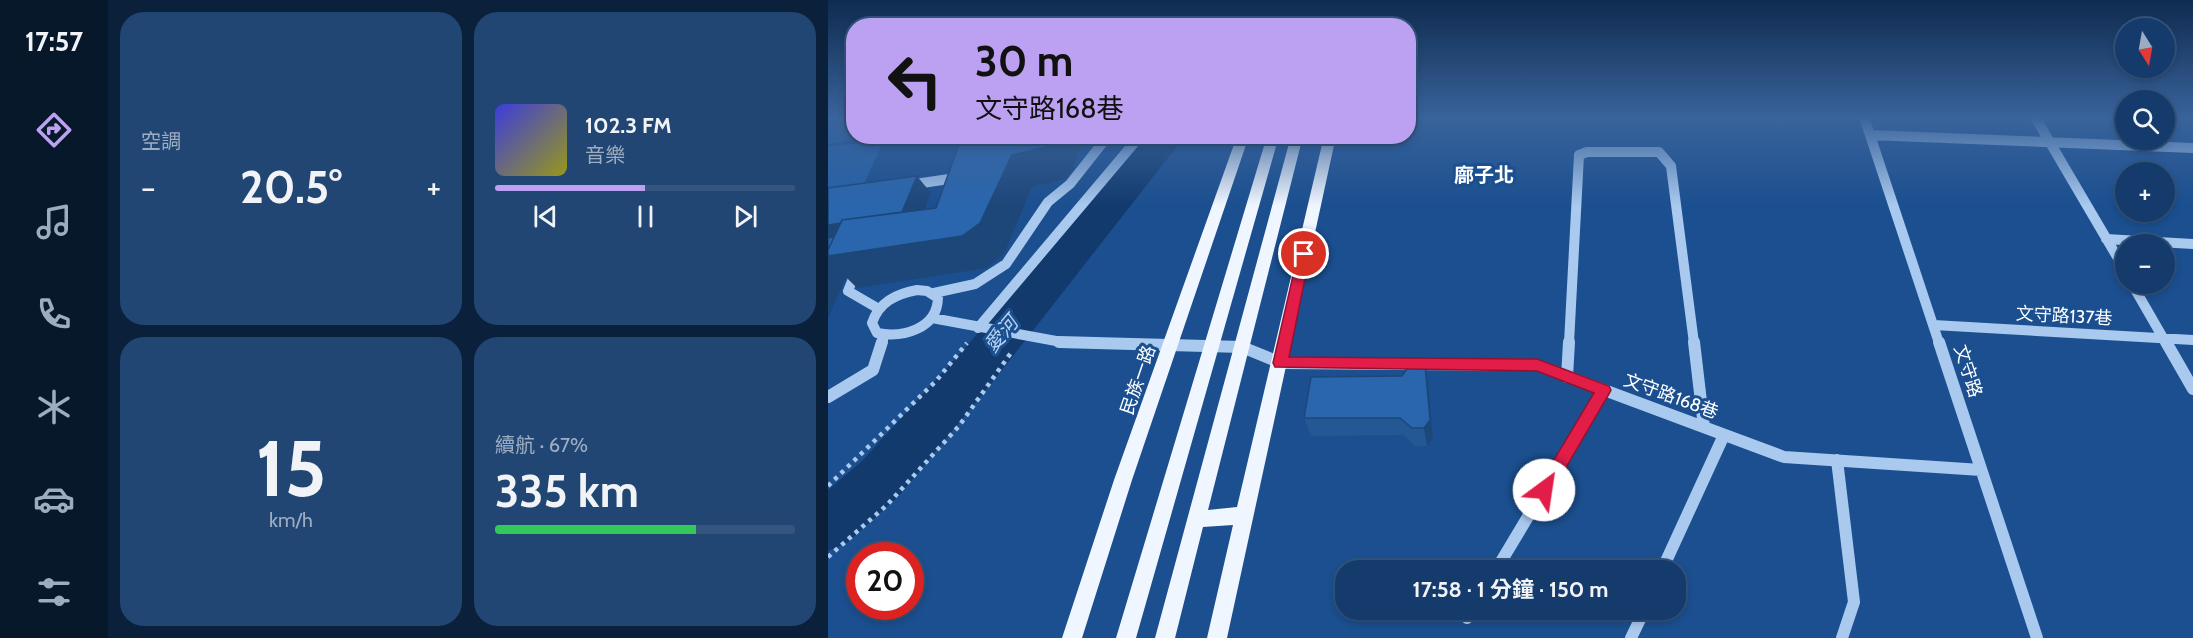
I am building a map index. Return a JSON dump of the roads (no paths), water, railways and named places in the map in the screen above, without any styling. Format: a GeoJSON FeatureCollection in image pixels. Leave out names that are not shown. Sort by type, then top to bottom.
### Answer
{"type":"FeatureCollection","features":[{"type":"Feature","properties":{"kind":"main road","name":"民族一路"},"geometry":{"type":"LineString","coordinates":[[1072,638],[1239,147]]}},
{"type":"Feature","properties":{"kind":"main road"},"geometry":{"type":"LineString","coordinates":[[1126,638],[1270,147]]}},
{"type":"Feature","properties":{"kind":"main road"},"geometry":{"type":"LineString","coordinates":[[1165,638],[1294,147]]}},
{"type":"Feature","properties":{"kind":"main road"},"geometry":{"type":"LineString","coordinates":[[1216,638],[1281,363],[1327,147]]}},
{"type":"Feature","properties":{"kind":"main road"},"geometry":{"type":"LineString","coordinates":[[1197,519],[1245,515]]}},
{"type":"Feature","properties":{"kind":"street"},"geometry":{"type":"LineString","coordinates":[[934,293],[939,304],[932,318],[904,334],[884,336],[873,328],[874,316],[879,309],[907,292],[934,293],[975,284],[1006,264],[1048,202],[1070,184],[1099,147]]}},
{"type":"Feature","properties":{"kind":"street"},"geometry":{"type":"LineString","coordinates":[[978,328],[1131,147]]}},
{"type":"Feature","properties":{"kind":"street","name":"文守路"},"geometry":{"type":"LineString","coordinates":[[1874,147],[2037,638]]}},
{"type":"Feature","properties":{"kind":"street"},"geometry":{"type":"LineString","coordinates":[[2053,147],[2115,254]]}},
{"type":"Feature","properties":{"kind":"street"},"geometry":{"type":"LineString","coordinates":[[1567,377],[1579,155],[1587,152],[1659,152],[1671,166],[1674,179],[1704,427]]}},
{"type":"Feature","properties":{"kind":"street"},"geometry":{"type":"LineString","coordinates":[[898,186],[954,183],[960,168]]}},
{"type":"Feature","properties":{"kind":"street"},"geometry":{"type":"LineString","coordinates":[[2106,239],[2193,244]]}},
{"type":"Feature","properties":{"kind":"street"},"geometry":{"type":"LineString","coordinates":[[860,264],[848,291],[879,309]]}},
{"type":"Feature","properties":{"kind":"street"},"geometry":{"type":"LineString","coordinates":[[2138,294],[2193,389]]}},
{"type":"Feature","properties":{"kind":"street","name":"文守路168巷"},"geometry":{"type":"LineString","coordinates":[[932,318],[1071,344],[1242,346],[1281,363],[1537,365],[1784,457],[1982,470]]}},
{"type":"Feature","properties":{"kind":"street","name":"文守路137巷"},"geometry":{"type":"LineString","coordinates":[[1934,325],[2193,340]]}},
{"type":"Feature","properties":{"kind":"street"},"geometry":{"type":"LineString","coordinates":[[828,397],[873,370],[884,336]]}},
{"type":"Feature","properties":{"kind":"street"},"geometry":{"type":"LineString","coordinates":[[1502,560],[1604,390]]}},
{"type":"Feature","properties":{"kind":"street"},"geometry":{"type":"LineString","coordinates":[[1667,560],[1724,435]]}},
{"type":"Feature","properties":{"kind":"street"},"geometry":{"type":"LineString","coordinates":[[1837,460],[1854,602],[1842,638]]}},
{"type":"Feature","properties":{"kind":"street"},"geometry":{"type":"LineString","coordinates":[[1631,638],[1640,620]]}},
{"type":"Feature","properties":{"kind":"waterway","name":"愛河"},"geometry":{"type":"LineString","coordinates":[[828,525],[880,479],[982,361],[1158,147]]}},
{"type":"Feature","properties":{"kind":"district","name":"廍子北"},"geometry":{"type":"Point","coordinates":[1484,175]}}]}
